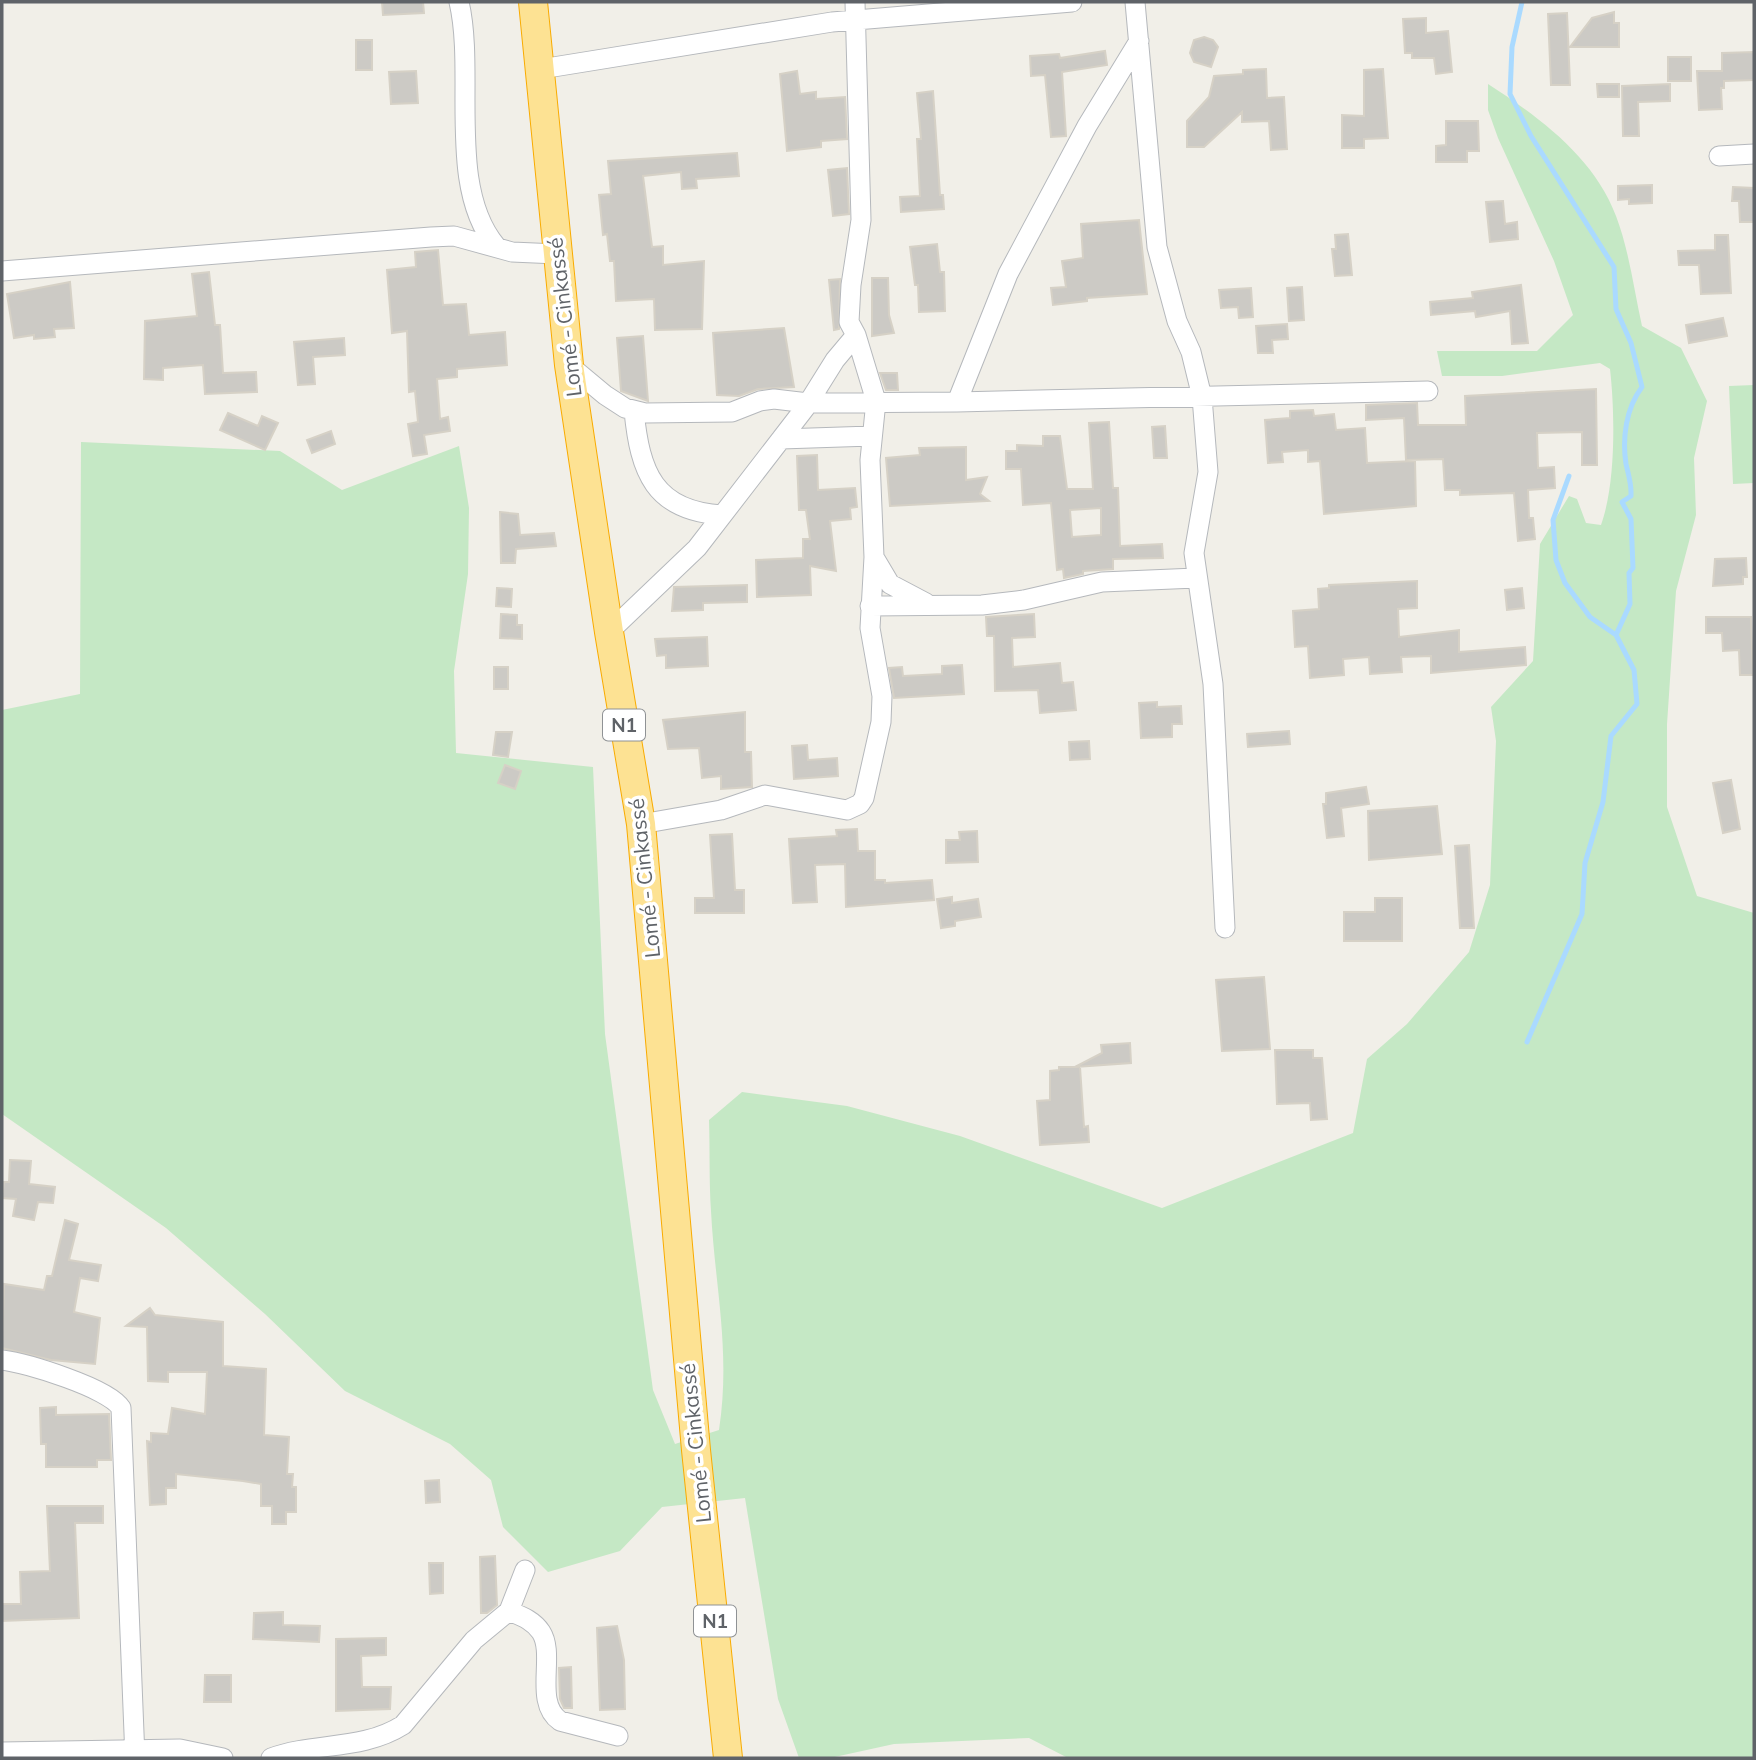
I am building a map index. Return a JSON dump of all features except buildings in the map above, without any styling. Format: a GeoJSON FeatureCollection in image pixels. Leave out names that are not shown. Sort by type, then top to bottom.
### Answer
{"type":"FeatureCollection","features":[{"type":"Feature","properties":{"kind":"highway","name":"Lomé - Cinkassé"},"geometry":{"type":"LineString","coordinates":[[533,2],[569,365],[641,824],[696,1450],[728,1758]]}},
{"type":"Feature","properties":{"kind":"street"},"geometry":{"type":"LineString","coordinates":[[459,2],[466,69],[466,142],[473,195],[486,234],[496,246]]}},
{"type":"Feature","properties":{"kind":"street"},"geometry":{"type":"LineString","coordinates":[[541,69],[856,10],[1072,2]]}},
{"type":"Feature","properties":{"kind":"street"},"geometry":{"type":"LineString","coordinates":[[1135,2],[1157,247],[1177,321],[1191,352],[1202,397],[1208,472],[1194,552],[1213,684],[1225,928]]}},
{"type":"Feature","properties":{"kind":"street"},"geometry":{"type":"LineString","coordinates":[[641,824],[721,810],[765,796],[847,810],[860,804],[877,743],[882,696],[870,628],[874,557],[870,487],[876,401],[856,335],[849,322],[861,220],[856,10]]}},
{"type":"Feature","properties":{"kind":"street"},"geometry":{"type":"LineString","coordinates":[[957,402],[1008,274],[1087,126],[1139,41]]}},
{"type":"Feature","properties":{"kind":"street"},"geometry":{"type":"LineString","coordinates":[[1719,156],[1754,154]]}},
{"type":"Feature","properties":{"kind":"street"},"geometry":{"type":"LineString","coordinates":[[2,271],[454,236],[512,252],[557,254]]}},
{"type":"Feature","properties":{"kind":"street"},"geometry":{"type":"LineString","coordinates":[[609,632],[696,548],[781,439],[835,360],[856,335]]}},
{"type":"Feature","properties":{"kind":"street"},"geometry":{"type":"LineString","coordinates":[[569,365],[605,395],[634,411],[732,412],[760,401],[774,399],[808,403],[957,402],[1428,391]]}},
{"type":"Feature","properties":{"kind":"street"},"geometry":{"type":"LineString","coordinates":[[634,411],[643,467],[651,480],[682,508],[722,515]]}},
{"type":"Feature","properties":{"kind":"street"},"geometry":{"type":"LineString","coordinates":[[781,439],[872,436]]}},
{"type":"Feature","properties":{"kind":"street"},"geometry":{"type":"LineString","coordinates":[[874,557],[890,584],[934,606]]}},
{"type":"Feature","properties":{"kind":"street"},"geometry":{"type":"LineString","coordinates":[[870,606],[934,606],[1024,600],[1102,582],[1196,578]]}},
{"type":"Feature","properties":{"kind":"street"},"geometry":{"type":"LineString","coordinates":[[2,1360],[37,1367],[111,1398],[121,1408],[134,1753]]}},
{"type":"Feature","properties":{"kind":"street"},"geometry":{"type":"LineString","coordinates":[[271,1758],[289,1752],[350,1745],[389,1734],[403,1725],[474,1640],[509,1611],[525,1570]]}},
{"type":"Feature","properties":{"kind":"street"},"geometry":{"type":"LineString","coordinates":[[509,1611],[530,1620],[543,1634],[548,1704],[552,1716],[560,1721],[618,1736]]}},
{"type":"Feature","properties":{"kind":"street"},"geometry":{"type":"LineString","coordinates":[[12,1754],[134,1753],[180,1749],[223,1758]]}},
{"type":"Feature","properties":{"kind":"green space"},"geometry":{"type":"Polygon","coordinates":[[[1488,84],[1563,140],[1594,175],[1621,229],[1642,326],[1681,348],[1707,401],[1694,458],[1696,515],[1676,591],[1667,724],[1667,807],[1697,896],[1754,913],[1754,1758],[1068,1758],[1029,1738],[894,1744],[830,1758],[799,1758],[778,1699],[745,1498],[662,1507],[620,1551],[548,1572],[503,1527],[491,1480],[450,1444],[345,1391],[265,1314],[166,1228],[2,1114],[2,710],[80,694],[81,442],[280,451],[342,490],[459,446],[469,508],[468,574],[454,671],[456,753],[593,767],[605,1034],[653,1390],[675,1444],[719,1430],[723,1346],[711,1211],[709,1120],[742,1092],[847,1106],[960,1136],[1162,1208],[1353,1133],[1367,1059],[1407,1024],[1469,952],[1490,885],[1496,741],[1491,707],[1533,661],[1540,544],[1569,496],[1577,499],[1586,523],[1601,525],[1609,489],[1613,448],[1610,369],[1600,363],[1502,376],[1442,376],[1437,351],[1537,351],[1573,315],[1554,261],[1498,138],[1488,110],[1488,84]]]}},
{"type":"Feature","properties":{"kind":"green space"},"geometry":{"type":"Polygon","coordinates":[[[1754,385],[1754,483],[1733,484],[1729,386],[1754,385]]]}},
{"type":"Feature","properties":{"kind":"waterway"},"geometry":{"type":"LineString","coordinates":[[1522,2],[1512,47],[1510,94],[1531,136],[1614,267],[1616,309],[1631,343],[1642,387],[1632,404],[1625,434],[1631,496],[1622,502],[1631,519],[1633,568],[1629,573],[1630,604],[1616,635],[1634,670],[1637,704],[1611,736],[1603,802],[1585,863],[1582,914],[1527,1042]]}},
{"type":"Feature","properties":{"kind":"waterway"},"geometry":{"type":"LineString","coordinates":[[1569,476],[1553,520],[1556,560],[1565,583],[1590,617],[1616,635]]}}]}
